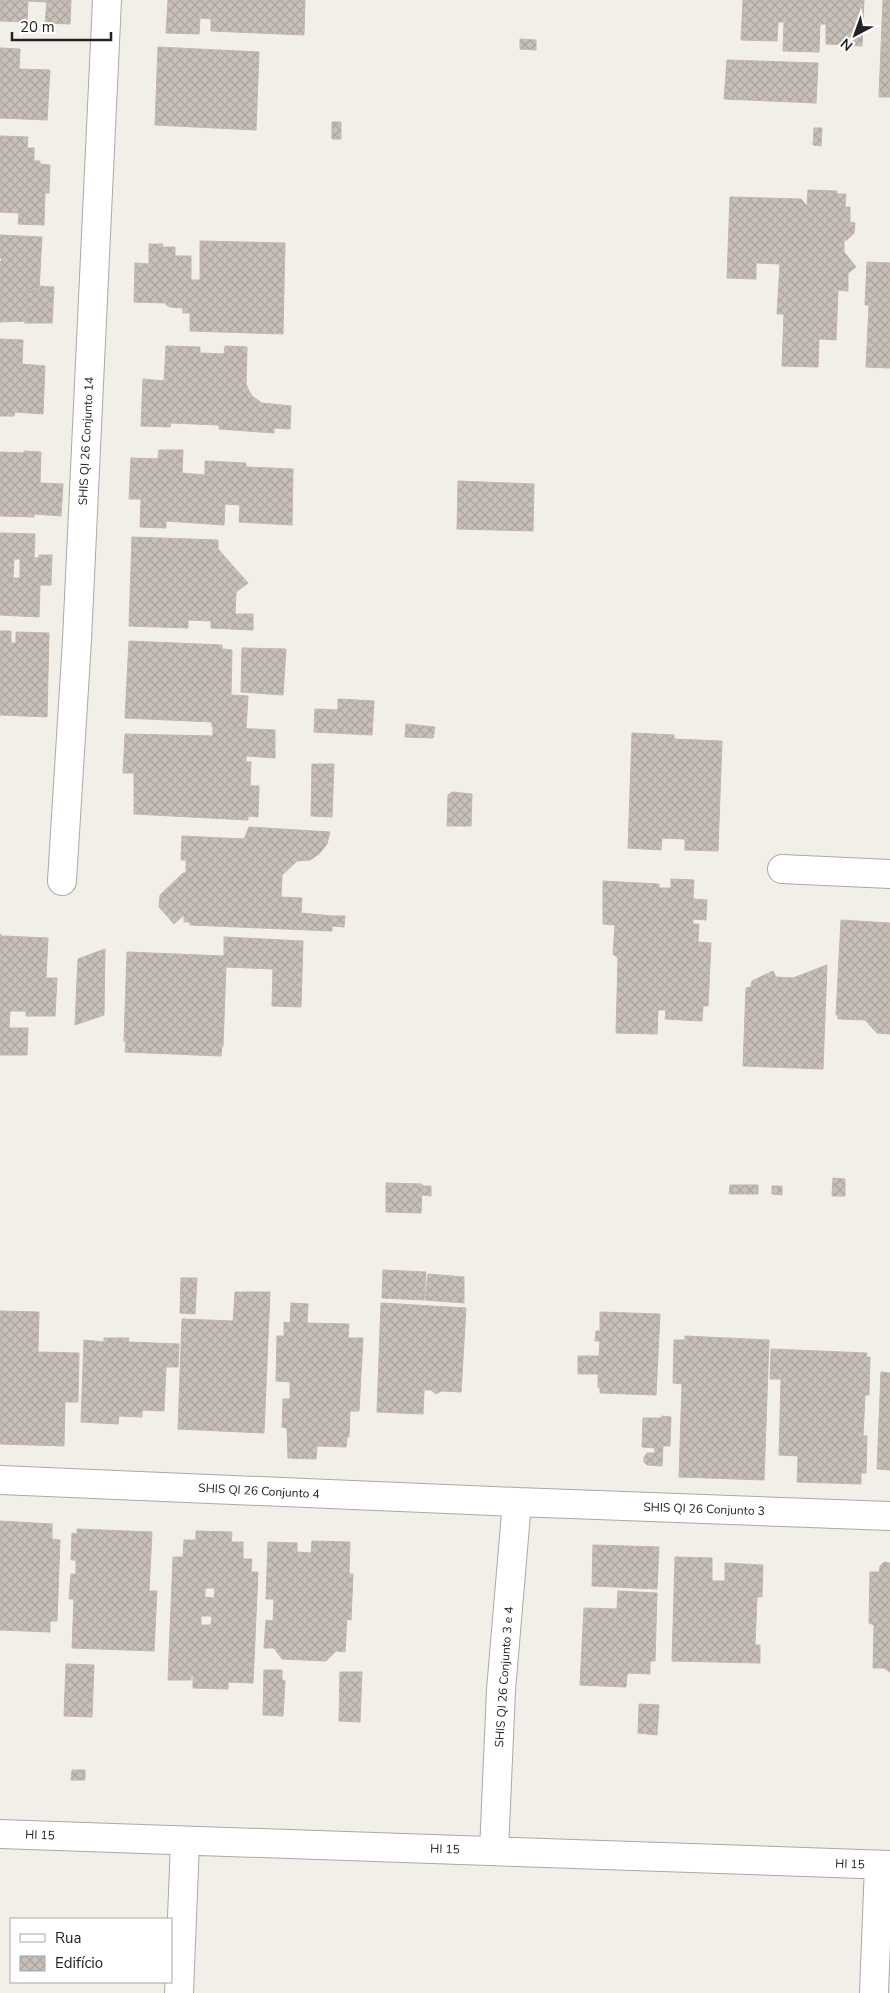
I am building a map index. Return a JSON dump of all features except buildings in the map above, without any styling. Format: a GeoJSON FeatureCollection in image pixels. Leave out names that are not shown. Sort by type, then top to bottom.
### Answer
{"type":"FeatureCollection","features":[{"type":"Feature","properties":{"kind":"street","name":"SHIS QI 26 Conjunto 14"},"geometry":{"type":"LineString","coordinates":[[62,881],[78,630],[107,0]]}},
{"type":"Feature","properties":{"kind":"street"},"geometry":{"type":"LineString","coordinates":[[782,869],[890,874]]}},
{"type":"Feature","properties":{"kind":"street","name":"SHIS QI 26 Conjunto 4"},"geometry":{"type":"LineString","coordinates":[[0,1480],[517,1502]]}},
{"type":"Feature","properties":{"kind":"street","name":"SHIS QI 26 Conjunto 3"},"geometry":{"type":"LineString","coordinates":[[517,1502],[890,1516]]}},
{"type":"Feature","properties":{"kind":"street","name":"SHIS QI 26 Conjunto 3 e 4"},"geometry":{"type":"LineString","coordinates":[[494,1851],[501,1690],[517,1502]]}},
{"type":"Feature","properties":{"kind":"street","name":"HI 15"},"geometry":{"type":"LineString","coordinates":[[0,1834],[185,1842],[885,1865]]}},
{"type":"Feature","properties":{"kind":"street"},"geometry":{"type":"LineString","coordinates":[[178,1993],[185,1842]]}},
{"type":"Feature","properties":{"kind":"street"},"geometry":{"type":"LineString","coordinates":[[874,1993],[885,1865]]}}]}
